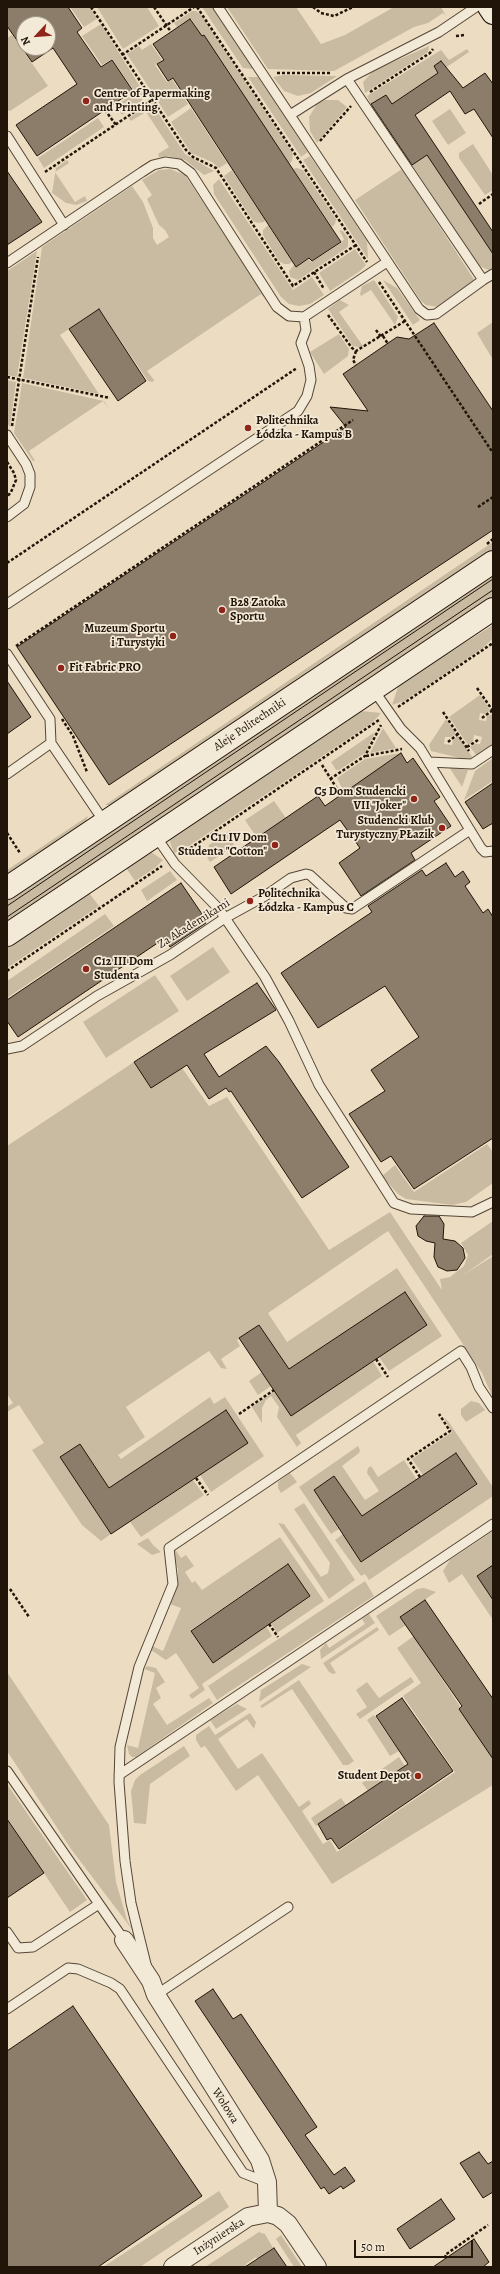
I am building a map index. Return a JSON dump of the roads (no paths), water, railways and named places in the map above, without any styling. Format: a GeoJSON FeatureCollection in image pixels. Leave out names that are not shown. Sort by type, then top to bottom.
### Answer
{"type":"FeatureCollection","features":[{"type":"Feature","properties":{"kind":"main road"},"geometry":{"type":"LineString","coordinates":[[489,7],[493,13]]}},
{"type":"Feature","properties":{"kind":"main road","name":"Aleje Politechniki"},"geometry":{"type":"LineString","coordinates":[[7,888],[493,562]]}},
{"type":"Feature","properties":{"kind":"main road"},"geometry":{"type":"LineString","coordinates":[[7,935],[493,609]]}},
{"type":"Feature","properties":{"kind":"street","name":"Wołowa"},"geometry":{"type":"LineString","coordinates":[[124,1940],[260,2160],[267,2182],[268,2213]]}},
{"type":"Feature","properties":{"kind":"street"},"geometry":{"type":"LineString","coordinates":[[268,2213],[278,2216],[288,2224],[316,2267]]}},
{"type":"Feature","properties":{"kind":"street","name":"Inżynierska"},"geometry":{"type":"LineString","coordinates":[[173,2267],[248,2217],[268,2213]]}},
{"type":"Feature","properties":{"kind":"lane"},"geometry":{"type":"LineString","coordinates":[[218,7],[419,309],[427,315],[436,314],[493,274]]}},
{"type":"Feature","properties":{"kind":"lane"},"geometry":{"type":"LineString","coordinates":[[290,115],[347,79],[439,32],[476,7]]}},
{"type":"Feature","properties":{"kind":"lane"},"geometry":{"type":"LineString","coordinates":[[347,79],[484,280]]}},
{"type":"Feature","properties":{"kind":"lane"},"geometry":{"type":"LineString","coordinates":[[7,136],[64,225]]}},
{"type":"Feature","properties":{"kind":"lane"},"geometry":{"type":"LineString","coordinates":[[7,263],[153,165],[165,162],[179,164],[191,173],[277,307],[289,316],[304,317],[387,262]]}},
{"type":"Feature","properties":{"kind":"lane"},"geometry":{"type":"LineString","coordinates":[[7,604],[298,411],[309,389],[311,373],[301,343],[306,330],[304,317]]}},
{"type":"Feature","properties":{"kind":"lane"},"geometry":{"type":"LineString","coordinates":[[7,517],[24,504],[30,487],[30,474],[26,464],[9,438]]}},
{"type":"Feature","properties":{"kind":"lane"},"geometry":{"type":"LineString","coordinates":[[7,654],[50,719],[51,743],[105,823]]}},
{"type":"Feature","properties":{"kind":"lane"},"geometry":{"type":"LineString","coordinates":[[373,689],[401,729],[420,748],[485,852],[493,851]]}},
{"type":"Feature","properties":{"kind":"lane"},"geometry":{"type":"LineString","coordinates":[[7,774],[51,743]]}},
{"type":"Feature","properties":{"kind":"lane"},"geometry":{"type":"LineString","coordinates":[[429,762],[460,765],[472,764],[493,750]]}},
{"type":"Feature","properties":{"kind":"lane","name":"Za Akademikami"},"geometry":{"type":"LineString","coordinates":[[8,1047],[22,1046],[97,996],[170,955],[225,918],[265,896],[291,878],[306,874],[346,908],[358,907],[470,830]]}},
{"type":"Feature","properties":{"kind":"lane"},"geometry":{"type":"LineString","coordinates":[[155,835],[171,859],[215,904],[265,978],[289,1021],[319,1085],[335,1113],[394,1203],[411,1210],[472,1212],[493,1202]]}},
{"type":"Feature","properties":{"kind":"lane"},"geometry":{"type":"LineString","coordinates":[[288,1906],[153,1988],[131,1903],[119,1775],[120,1740],[138,1668],[173,1584],[169,1548],[461,1351],[471,1367],[479,1387],[493,1408]]}},
{"type":"Feature","properties":{"kind":"lane"},"geometry":{"type":"LineString","coordinates":[[119,1775],[493,1524]]}},
{"type":"Feature","properties":{"kind":"lane"},"geometry":{"type":"LineString","coordinates":[[7,1771],[124,1940]]}},
{"type":"Feature","properties":{"kind":"lane"},"geometry":{"type":"LineString","coordinates":[[7,1932],[18,1948],[33,1947],[99,1904]]}},
{"type":"Feature","properties":{"kind":"lane"},"geometry":{"type":"LineString","coordinates":[[7,2009],[68,1968],[78,1969],[111,1983],[120,1989],[243,2173],[267,2182]]}},
{"type":"Feature","properties":{"kind":"tram line"},"geometry":{"type":"LineString","coordinates":[[7,906],[493,579]]}},
{"type":"Feature","properties":{"kind":"tram line"},"geometry":{"type":"LineString","coordinates":[[7,917],[493,590]]}},
{"type":"Feature","properties":{"kind":"place","name":"Centre of Papermaking and Printing"},"geometry":{"type":"Point","coordinates":[86,101]}},
{"type":"Feature","properties":{"kind":"place","name":"Politechnika Łódzka - Kampus B"},"geometry":{"type":"Point","coordinates":[248,428]}},
{"type":"Feature","properties":{"kind":"place","name":"B28 Zatoka Sportu"},"geometry":{"type":"Point","coordinates":[222,610]}},
{"type":"Feature","properties":{"kind":"place","name":"Muzeum Sportu i Turystyki"},"geometry":{"type":"Point","coordinates":[173,636]}},
{"type":"Feature","properties":{"kind":"place","name":"Fit Fabric PRO"},"geometry":{"type":"Point","coordinates":[61,668]}},
{"type":"Feature","properties":{"kind":"place","name":"C5 Dom Studencki VII \"Joker\""},"geometry":{"type":"Point","coordinates":[414,799]}},
{"type":"Feature","properties":{"kind":"place","name":"Studencki Klub Turystyczny PŁazik"},"geometry":{"type":"Point","coordinates":[442,828]}},
{"type":"Feature","properties":{"kind":"place","name":"C11 IV Dom Studenta \"Cotton\""},"geometry":{"type":"Point","coordinates":[275,845]}},
{"type":"Feature","properties":{"kind":"place","name":"Politechnika Łódzka - Kampus C"},"geometry":{"type":"Point","coordinates":[250,901]}},
{"type":"Feature","properties":{"kind":"place","name":"C12 III Dom Studenta"},"geometry":{"type":"Point","coordinates":[86,969]}},
{"type":"Feature","properties":{"kind":"place","name":"Student Depot"},"geometry":{"type":"Point","coordinates":[418,1776]}}]}
